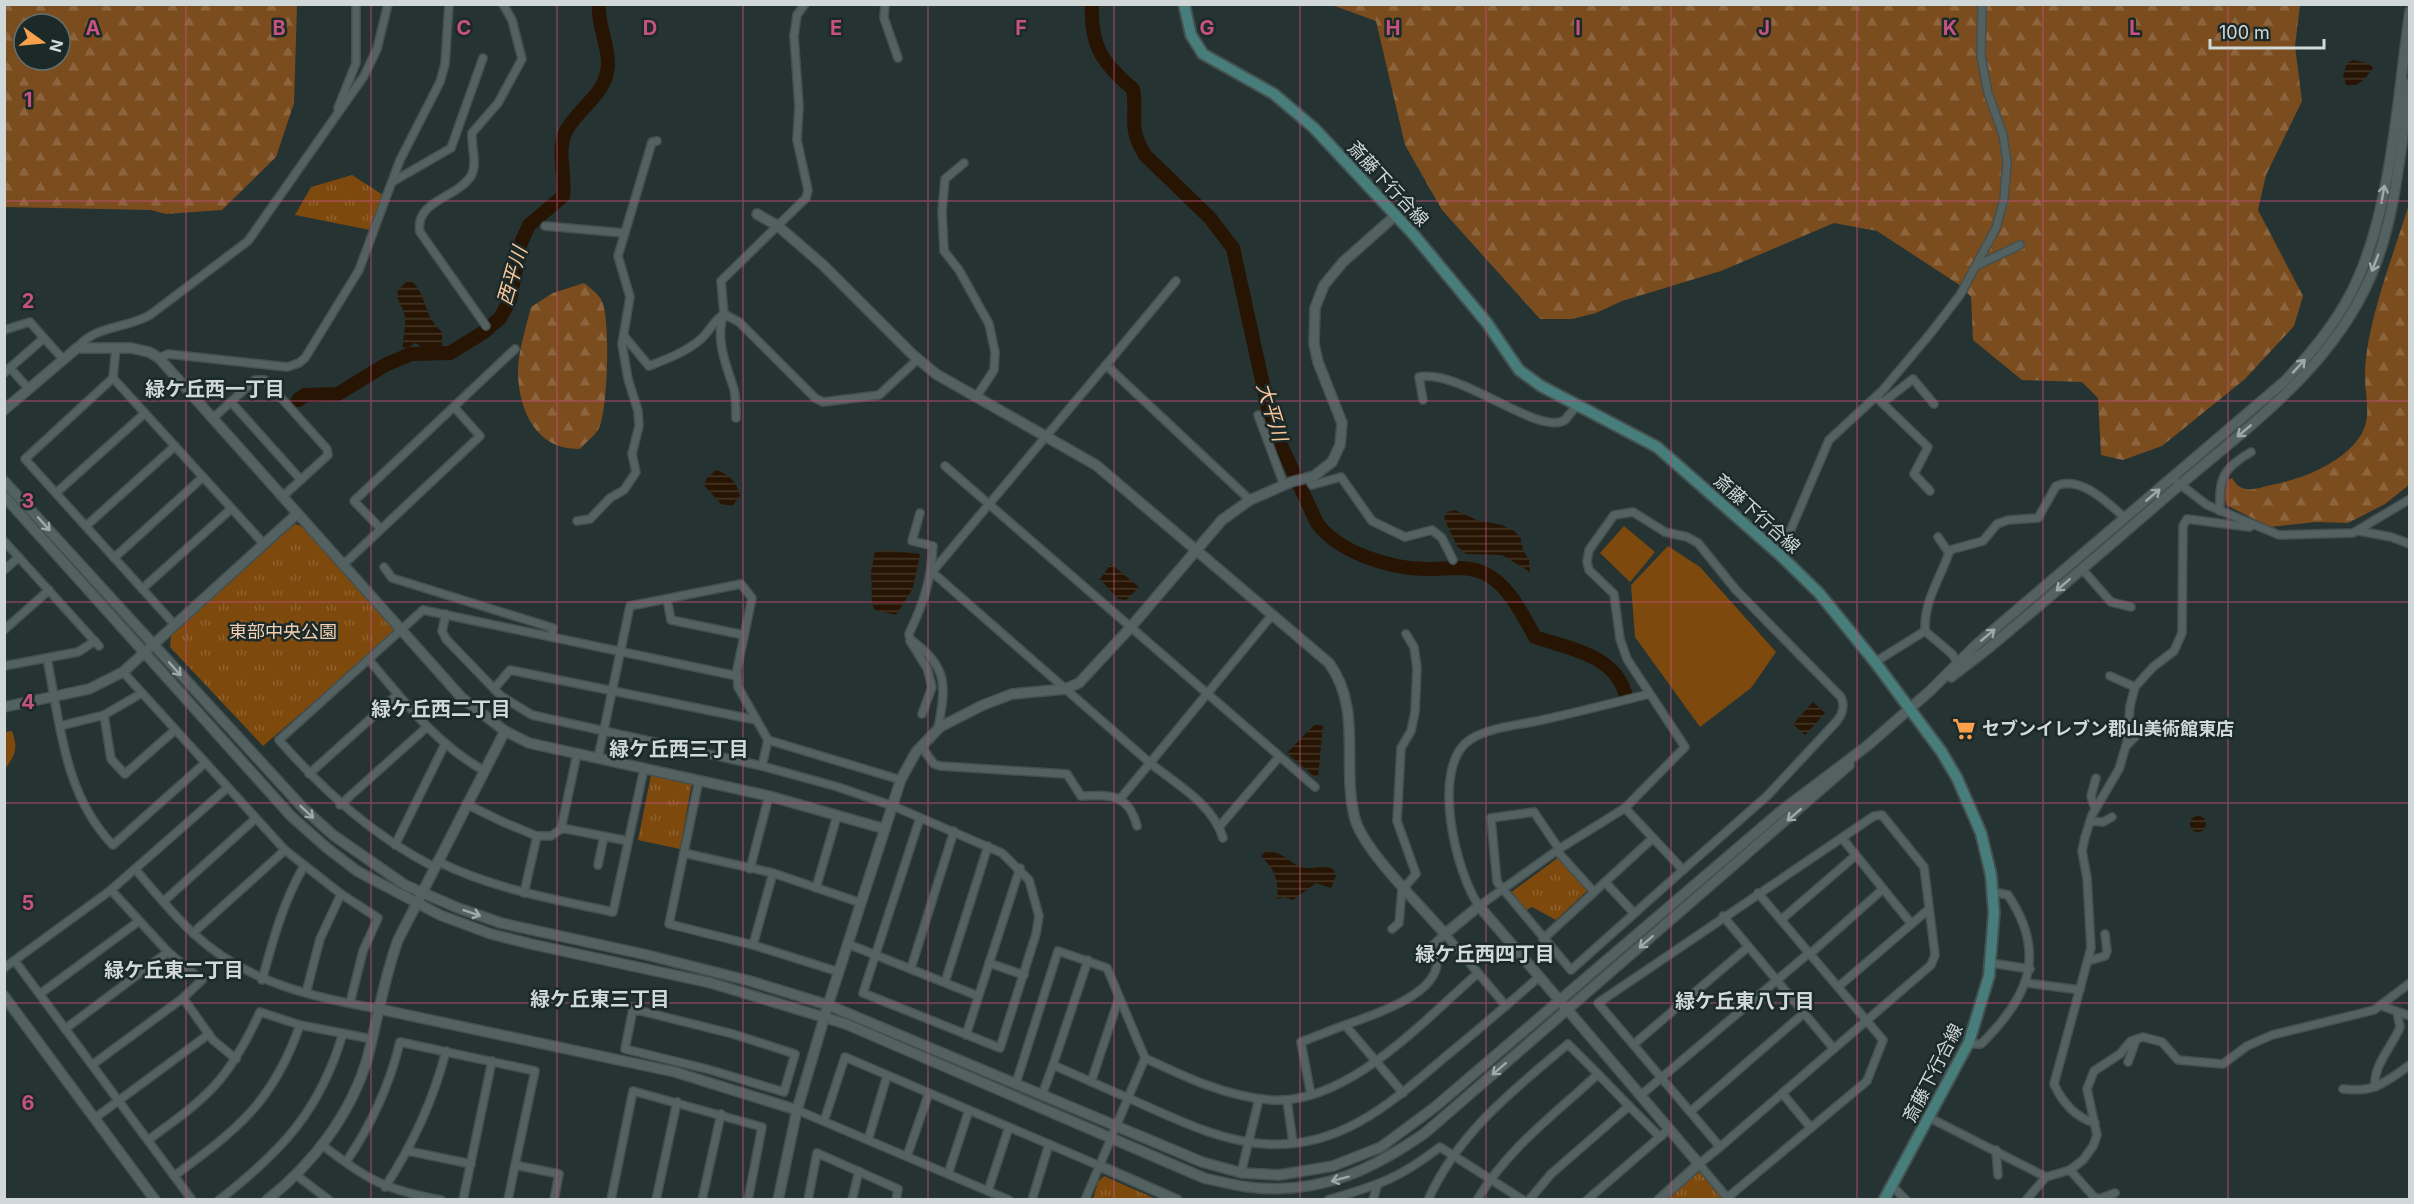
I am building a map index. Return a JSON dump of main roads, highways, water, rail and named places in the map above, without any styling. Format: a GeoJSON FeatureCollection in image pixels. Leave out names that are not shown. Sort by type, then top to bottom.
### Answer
{"type":"FeatureCollection","features":[{"type":"Feature","properties":{"kind":"main road","name":"斎藤下行合線"},"geometry":{"type":"LineString","coordinates":[[1185,4],[1191,34],[1203,54],[1264,88],[1314,128],[1396,215],[1487,322],[1519,370],[1541,386],[1658,447],[1780,555],[1819,593],[1875,662],[1941,751],[1972,808],[1988,857],[1994,892],[1991,963],[1980,1010],[1968,1044],[1884,1200]]}},
{"type":"Feature","properties":{"kind":"waterway","name":"西平川"},"geometry":{"type":"LineString","coordinates":[[298,400],[305,395],[338,394],[385,365],[411,354],[450,353],[484,332],[500,318],[510,300],[521,243],[529,225],[563,196],[561,155],[566,131],[597,93],[606,75],[608,57],[599,4]]}},
{"type":"Feature","properties":{"kind":"waterway","name":"大平川"},"geometry":{"type":"LineString","coordinates":[[1092,4],[1093,31],[1100,52],[1113,71],[1133,89],[1136,137],[1145,155],[1210,218],[1233,248],[1272,426],[1317,523],[1338,542],[1365,557],[1380,562],[1410,568],[1477,570],[1493,578],[1508,592],[1535,637],[1577,650],[1602,663],[1621,683],[1626,697]]}},
{"type":"Feature","properties":{"kind":"place","name":"セブンイレブン郡山美術館東店"},"geometry":{"type":"Point","coordinates":[1964,729]}},
{"type":"Feature","properties":{"kind":"district","name":"緑ケ丘西一丁目"},"geometry":{"type":"Point","coordinates":[215,389]}},
{"type":"Feature","properties":{"kind":"district","name":"緑ケ丘西二丁目"},"geometry":{"type":"Point","coordinates":[441,709]}},
{"type":"Feature","properties":{"kind":"district","name":"緑ケ丘西三丁目"},"geometry":{"type":"Point","coordinates":[679,749]}},
{"type":"Feature","properties":{"kind":"district","name":"緑ケ丘西四丁目"},"geometry":{"type":"Point","coordinates":[1485,954]}},
{"type":"Feature","properties":{"kind":"district","name":"緑ケ丘東二丁目"},"geometry":{"type":"Point","coordinates":[174,970]}},
{"type":"Feature","properties":{"kind":"district","name":"緑ケ丘東三丁目"},"geometry":{"type":"Point","coordinates":[600,999]}},
{"type":"Feature","properties":{"kind":"district","name":"緑ケ丘東八丁目"},"geometry":{"type":"Point","coordinates":[1745,1001]}},
{"type":"Feature","properties":{"kind":"park label","name":"東部中央公園"},"geometry":{"type":"Point","coordinates":[283,632]}}]}
